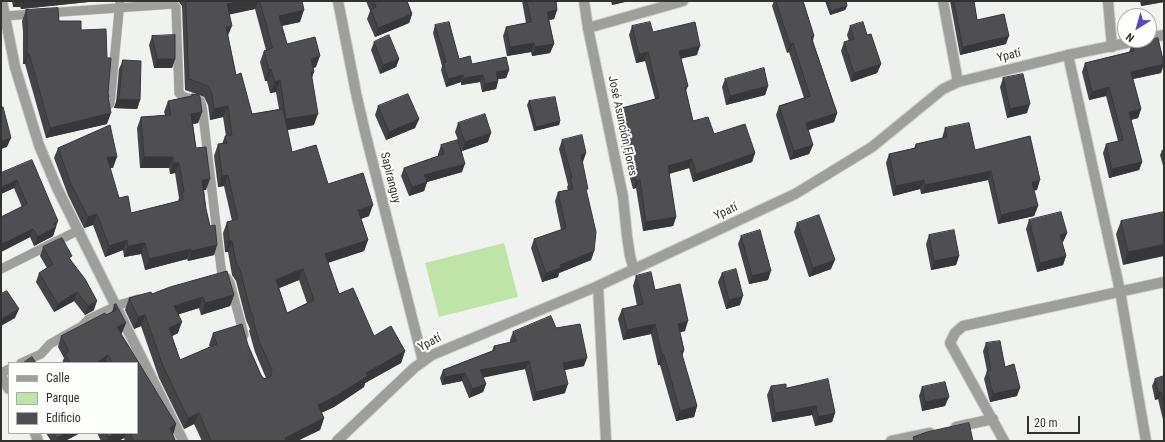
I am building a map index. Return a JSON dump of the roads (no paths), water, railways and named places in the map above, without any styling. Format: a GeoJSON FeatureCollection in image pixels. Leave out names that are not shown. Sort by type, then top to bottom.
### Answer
{"type":"FeatureCollection","features":[{"type":"Feature","properties":{"kind":"street"},"geometry":{"type":"LineString","coordinates":[[2,1],[15,67],[39,145],[78,230],[183,441]]}},
{"type":"Feature","properties":{"kind":"street","name":"Sapiranguy"},"geometry":{"type":"LineString","coordinates":[[338,1],[365,132],[423,361]]}},
{"type":"Feature","properties":{"kind":"street","name":"José Asunción Flores"},"geometry":{"type":"LineString","coordinates":[[584,1],[588,28],[623,197],[630,256],[634,270]]}},
{"type":"Feature","properties":{"kind":"street"},"geometry":{"type":"LineString","coordinates":[[588,28],[683,1]]}},
{"type":"Feature","properties":{"kind":"street"},"geometry":{"type":"LineString","coordinates":[[943,1],[958,82]]}},
{"type":"Feature","properties":{"kind":"street"},"geometry":{"type":"LineString","coordinates":[[1108,1],[1112,47]]}},
{"type":"Feature","properties":{"kind":"street","name":"Ypatí"},"geometry":{"type":"LineString","coordinates":[[337,441],[414,368],[432,354],[598,286],[795,194],[872,147],[943,89],[958,82],[1068,55],[1117,46]]}},
{"type":"Feature","properties":{"kind":"street"},"geometry":{"type":"LineString","coordinates":[[1068,55],[1120,291],[1146,441]]}},
{"type":"Feature","properties":{"kind":"street"},"geometry":{"type":"LineString","coordinates":[[1004,441],[950,344],[955,333],[963,326],[1164,282]]}},
{"type":"Feature","properties":{"kind":"street"},"geometry":{"type":"LineString","coordinates":[[598,286],[606,441]]}},
{"type":"Feature","properties":{"kind":"street"},"geometry":{"type":"LineString","coordinates":[[1,376],[8,387]]}},
{"type":"Feature","properties":{"kind":"street"},"geometry":{"type":"LineString","coordinates":[[891,441],[993,419]]}},
{"type":"Feature","properties":{"kind":"lane"},"geometry":{"type":"LineString","coordinates":[[5,16],[119,5],[173,4],[176,7],[179,93],[181,96],[200,101],[202,106],[219,277],[227,278],[230,283],[247,347]]}},
{"type":"Feature","properties":{"kind":"lane"},"geometry":{"type":"LineString","coordinates":[[110,104],[119,5]]}},
{"type":"Feature","properties":{"kind":"lane"},"geometry":{"type":"LineString","coordinates":[[1,269],[78,230]]}},
{"type":"Feature","properties":{"kind":"lane"},"geometry":{"type":"LineString","coordinates":[[23,362],[40,354],[50,344],[82,326],[89,318],[116,306],[146,297]]}}]}
